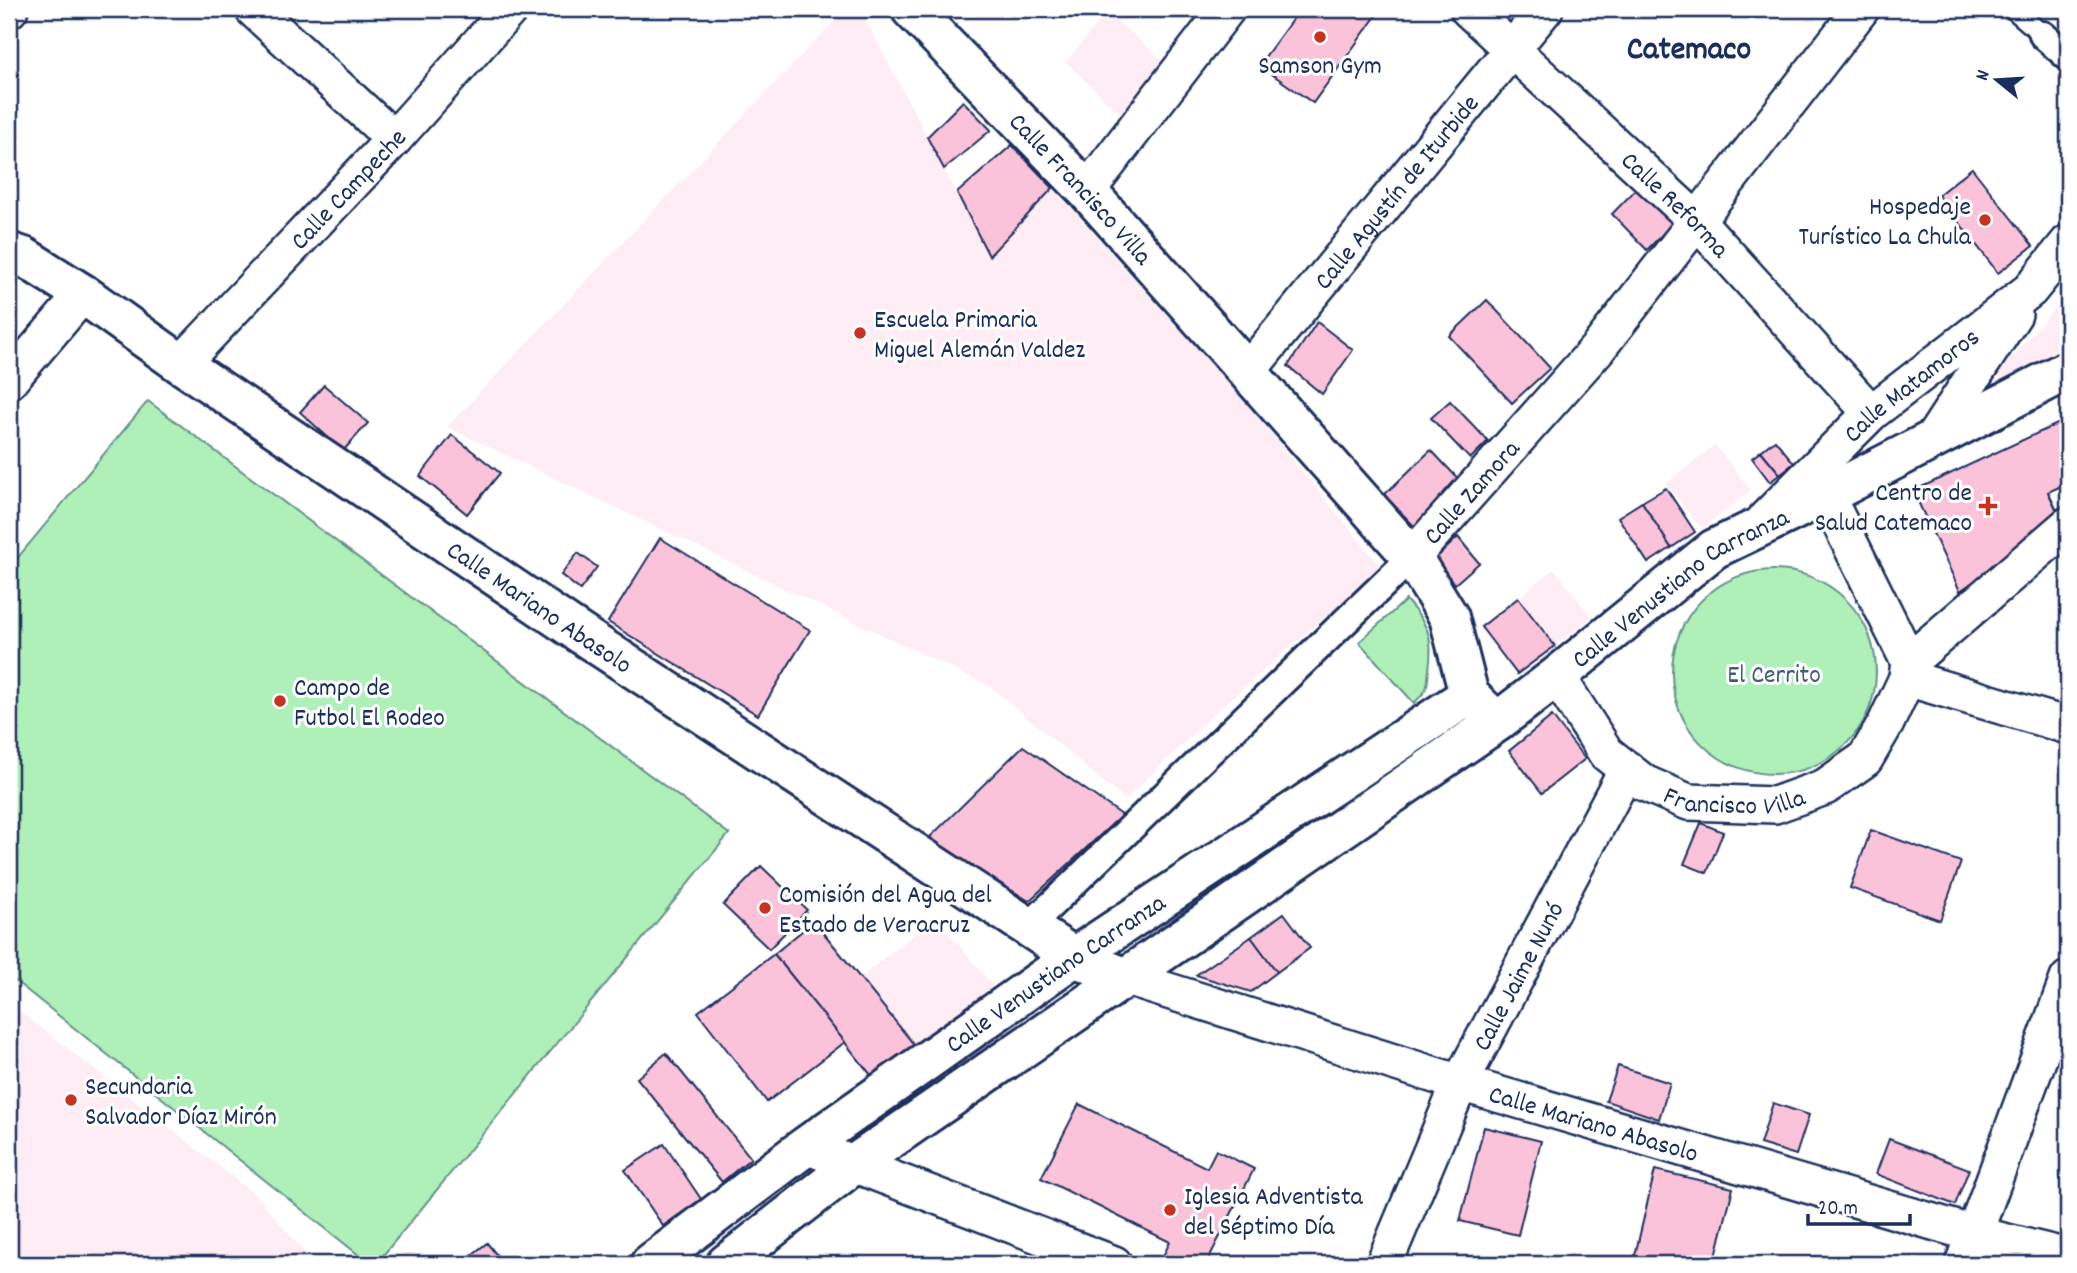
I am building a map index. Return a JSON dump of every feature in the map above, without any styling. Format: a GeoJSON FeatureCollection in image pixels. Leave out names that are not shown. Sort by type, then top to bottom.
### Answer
{"type":"FeatureCollection","features":[{"type":"Feature","properties":{"kind":"main road","name":"Calle Francisco Villa"},"geometry":{"type":"LineString","coordinates":[[911,9],[1087,191],[1412,557],[1449,617],[1469,695]]}},
{"type":"Feature","properties":{"kind":"main road","name":"Calle Mariano Abasolo"},"geometry":{"type":"LineString","coordinates":[[14,250],[83,294],[181,364],[578,632],[1028,927],[1074,957],[1124,977]]}},
{"type":"Feature","properties":{"kind":"main road","name":"Calle Venustiano Carranza"},"geometry":{"type":"LineString","coordinates":[[726,1264],[853,1165],[1497,722],[1714,549],[1826,495],[2068,370]]}},
{"type":"Feature","properties":{"kind":"main road"},"geometry":{"type":"LineString","coordinates":[[1469,695],[1520,687],[1557,676]]}},
{"type":"Feature","properties":{"kind":"main road","name":"Calle Venustiano Carranza"},"geometry":{"type":"LineString","coordinates":[[650,1264],[806,1146],[1074,957],[1469,695]]}},
{"type":"Feature","properties":{"kind":"main road"},"geometry":{"type":"LineString","coordinates":[[1469,695],[1497,722]]}},
{"type":"Feature","properties":{"kind":"street"},"geometry":{"type":"LineString","coordinates":[[253,9],[394,139]]}},
{"type":"Feature","properties":{"kind":"street","name":"Calle Campeche"},"geometry":{"type":"LineString","coordinates":[[181,364],[394,139],[510,9]]}},
{"type":"Feature","properties":{"kind":"street"},"geometry":{"type":"LineString","coordinates":[[1087,191],[1227,9]]}},
{"type":"Feature","properties":{"kind":"street","name":"Calle Reforma"},"geometry":{"type":"LineString","coordinates":[[1468,9],[1696,220],[1871,412]]}},
{"type":"Feature","properties":{"kind":"street","name":"Calle Agustín de Iturbide"},"geometry":{"type":"LineString","coordinates":[[1247,372],[1545,9]]}},
{"type":"Feature","properties":{"kind":"street","name":"Calle Zamora"},"geometry":{"type":"LineString","coordinates":[[1028,927],[1412,557],[1598,347],[1861,9]]}},
{"type":"Feature","properties":{"kind":"street"},"geometry":{"type":"LineString","coordinates":[[2043,35],[2068,57]]}},
{"type":"Feature","properties":{"kind":"street","name":"Calle Matamoros"},"geometry":{"type":"LineString","coordinates":[[1755,530],[1871,412],[2030,290],[2068,243]]}},
{"type":"Feature","properties":{"kind":"street"},"geometry":{"type":"LineString","coordinates":[[1934,437],[2030,290]]}},
{"type":"Feature","properties":{"kind":"street"},"geometry":{"type":"LineString","coordinates":[[9,381],[83,294]]}},
{"type":"Feature","properties":{"kind":"street"},"geometry":{"type":"LineString","coordinates":[[1826,495],[1908,670],[2068,726]]}},
{"type":"Feature","properties":{"kind":"street"},"geometry":{"type":"LineString","coordinates":[[1908,670],[2068,525]]}},
{"type":"Feature","properties":{"kind":"street","name":"Francisco Villa"},"geometry":{"type":"LineString","coordinates":[[1557,676],[1606,753],[1644,783],[1688,802],[1775,805],[1825,787],[1865,759],[1886,723],[1908,670]]}},
{"type":"Feature","properties":{"kind":"street","name":"Calle Jaime Nunó"},"geometry":{"type":"LineString","coordinates":[[1384,1264],[1460,1083],[1627,769]]}},
{"type":"Feature","properties":{"kind":"street","name":"Calle Mariano Abasolo"},"geometry":{"type":"LineString","coordinates":[[1124,977],[1969,1249],[2068,1257]]}},
{"type":"Feature","properties":{"kind":"street"},"geometry":{"type":"LineString","coordinates":[[1969,1249],[2068,979]]}},
{"type":"Feature","properties":{"kind":"street"},"geometry":{"type":"LineString","coordinates":[[806,1146],[1114,1264]]}},
{"type":"Feature","properties":{"kind":"lane"},"geometry":{"type":"LineString","coordinates":[[2013,9],[2043,35]]}},
{"type":"Feature","properties":{"kind":"shaded area","name":"Escuela Primaria Miguel Alemán Valdez"},"geometry":{"type":"Polygon","coordinates":[[[846,9],[860,9],[989,255],[1053,188],[1252,410],[1382,568],[1216,711],[1125,800],[991,687],[447,427],[846,9]]]}},
{"type":"Feature","properties":{"kind":"shaded area"},"geometry":{"type":"Polygon","coordinates":[[[1107,12],[1169,66],[1124,118],[1066,62],[1107,12]]]}},
{"type":"Feature","properties":{"kind":"shaded area"},"geometry":{"type":"Polygon","coordinates":[[[2068,293],[2068,360],[2008,392],[1998,373],[2068,293]]]}},
{"type":"Feature","properties":{"kind":"shaded area"},"geometry":{"type":"Polygon","coordinates":[[[1715,445],[1751,490],[1702,529],[1666,484],[1715,445]]]}},
{"type":"Feature","properties":{"kind":"shaded area"},"geometry":{"type":"Polygon","coordinates":[[[1554,569],[1592,617],[1555,646],[1518,598],[1554,569]]]}},
{"type":"Feature","properties":{"kind":"shaded area"},"geometry":{"type":"Polygon","coordinates":[[[935,917],[993,986],[916,1047],[860,978],[935,917]]]}},
{"type":"Feature","properties":{"kind":"shaded area","name":"Secundaria Salvador Díaz Mirón"},"geometry":{"type":"Polygon","coordinates":[[[9,1003],[257,1196],[314,1264],[9,1264],[9,1003]]]}},
{"type":"Feature","properties":{"kind":"green space","name":"Campo de Futbol El Rodeo"},"geometry":{"type":"Polygon","coordinates":[[[148,401],[729,834],[376,1264],[370,1264],[9,976],[9,568],[148,401]]]}},
{"type":"Feature","properties":{"kind":"green space","name":"El Cerrito"},"geometry":{"type":"Polygon","coordinates":[[[1774,570],[1813,577],[1846,600],[1869,633],[1876,672],[1869,711],[1846,744],[1813,767],[1774,774],[1735,767],[1702,744],[1679,711],[1672,672],[1679,633],[1702,600],[1735,577],[1774,570]]]}},
{"type":"Feature","properties":{"kind":"green space"},"geometry":{"type":"Polygon","coordinates":[[[1406,600],[1424,624],[1431,648],[1426,688],[1414,703],[1359,642],[1406,600]]]}},
{"type":"Feature","properties":{"kind":"building","name":"Samson Gym"},"geometry":{"type":"Polygon","coordinates":[[[1300,9],[1381,9],[1313,103],[1259,65],[1300,9]]]}},
{"type":"Feature","properties":{"kind":"building"},"geometry":{"type":"Polygon","coordinates":[[[963,101],[991,130],[944,169],[927,137],[963,101]]]}},
{"type":"Feature","properties":{"kind":"building"},"geometry":{"type":"Polygon","coordinates":[[[1012,145],[1053,188],[989,256],[957,193],[1012,145]]]}},
{"type":"Feature","properties":{"kind":"building","name":"Hospedaje Turístico La Chula"},"geometry":{"type":"Polygon","coordinates":[[[1972,168],[2033,246],[1998,273],[1938,195],[1972,168]]]}},
{"type":"Feature","properties":{"kind":"building"},"geometry":{"type":"Polygon","coordinates":[[[1642,183],[1678,218],[1647,250],[1612,214],[1642,183]]]}},
{"type":"Feature","properties":{"kind":"building"},"geometry":{"type":"Polygon","coordinates":[[[1487,300],[1550,368],[1512,403],[1449,336],[1487,300]]]}},
{"type":"Feature","properties":{"kind":"building"},"geometry":{"type":"Polygon","coordinates":[[[1317,322],[1353,350],[1322,394],[1288,366],[1317,322]]]}},
{"type":"Feature","properties":{"kind":"building"},"geometry":{"type":"Polygon","coordinates":[[[324,385],[368,423],[343,451],[300,412],[324,385]]]}},
{"type":"Feature","properties":{"kind":"building"},"geometry":{"type":"Polygon","coordinates":[[[1450,401],[1488,441],[1470,459],[1431,418],[1450,401]]]}},
{"type":"Feature","properties":{"kind":"building","name":"Centro de Salud Catemaco"},"geometry":{"type":"Polygon","coordinates":[[[2068,419],[2068,483],[2048,492],[2062,521],[1960,591],[1913,491],[2068,419]]]}},
{"type":"Feature","properties":{"kind":"building"},"geometry":{"type":"Polygon","coordinates":[[[452,435],[500,473],[467,514],[420,476],[452,435]]]}},
{"type":"Feature","properties":{"kind":"building"},"geometry":{"type":"Polygon","coordinates":[[[1775,440],[1794,463],[1780,474],[1761,451],[1775,440]]]}},
{"type":"Feature","properties":{"kind":"building"},"geometry":{"type":"Polygon","coordinates":[[[1431,450],[1464,485],[1418,530],[1384,495],[1431,450]]]}},
{"type":"Feature","properties":{"kind":"building"},"geometry":{"type":"Polygon","coordinates":[[[1761,451],[1780,474],[1770,482],[1752,458],[1761,451]]]}},
{"type":"Feature","properties":{"kind":"building"},"geometry":{"type":"Polygon","coordinates":[[[1666,488],[1695,532],[1671,548],[1642,502],[1666,488]]]}},
{"type":"Feature","properties":{"kind":"building"},"geometry":{"type":"Polygon","coordinates":[[[1642,502],[1671,548],[1648,563],[1618,517],[1642,502]]]}},
{"type":"Feature","properties":{"kind":"building"},"geometry":{"type":"Polygon","coordinates":[[[1458,537],[1479,563],[1455,584],[1434,560],[1458,537]]]}},
{"type":"Feature","properties":{"kind":"building"},"geometry":{"type":"Polygon","coordinates":[[[660,538],[810,630],[758,715],[608,622],[660,538]]]}},
{"type":"Feature","properties":{"kind":"building"},"geometry":{"type":"Polygon","coordinates":[[[578,553],[597,567],[580,590],[561,575],[578,553]]]}},
{"type":"Feature","properties":{"kind":"building"},"geometry":{"type":"Polygon","coordinates":[[[1518,598],[1555,646],[1517,674],[1481,627],[1518,598]]]}},
{"type":"Feature","properties":{"kind":"building"},"geometry":{"type":"Polygon","coordinates":[[[1552,716],[1585,759],[1542,793],[1509,751],[1552,716]]]}},
{"type":"Feature","properties":{"kind":"building"},"geometry":{"type":"Polygon","coordinates":[[[1023,746],[1122,815],[1029,901],[928,839],[1023,746]]]}},
{"type":"Feature","properties":{"kind":"building"},"geometry":{"type":"Polygon","coordinates":[[[1701,823],[1723,832],[1707,873],[1684,864],[1701,823]]]}},
{"type":"Feature","properties":{"kind":"building"},"geometry":{"type":"Polygon","coordinates":[[[1871,830],[1961,862],[1940,920],[1850,888],[1871,830]]]}},
{"type":"Feature","properties":{"kind":"building","name":"Comisión del Agua del Estado de Veracruz"},"geometry":{"type":"Polygon","coordinates":[[[761,866],[807,910],[769,949],[723,905],[761,866]]]}},
{"type":"Feature","properties":{"kind":"building"},"geometry":{"type":"Polygon","coordinates":[[[1284,913],[1310,948],[1277,972],[1251,937],[1284,913]]]}},
{"type":"Feature","properties":{"kind":"building"},"geometry":{"type":"Polygon","coordinates":[[[814,921],[916,1047],[875,1080],[774,954],[814,921]]]}},
{"type":"Feature","properties":{"kind":"building"},"geometry":{"type":"Polygon","coordinates":[[[1251,937],[1277,972],[1251,992],[1196,975],[1251,937]]]}},
{"type":"Feature","properties":{"kind":"building"},"geometry":{"type":"Polygon","coordinates":[[[774,954],[845,1042],[767,1102],[698,1012],[774,954]]]}},
{"type":"Feature","properties":{"kind":"building"},"geometry":{"type":"Polygon","coordinates":[[[666,1053],[751,1158],[722,1182],[637,1078],[666,1053]]]}},
{"type":"Feature","properties":{"kind":"building"},"geometry":{"type":"Polygon","coordinates":[[[1618,1066],[1670,1083],[1659,1119],[1606,1101],[1618,1066]]]}},
{"type":"Feature","properties":{"kind":"building"},"geometry":{"type":"Polygon","coordinates":[[[1773,1103],[1809,1115],[1796,1155],[1760,1144],[1773,1103]]]}},
{"type":"Feature","properties":{"kind":"building","name":"Iglesia Adventista del Séptimo Día"},"geometry":{"type":"Polygon","coordinates":[[[1079,1104],[1207,1168],[1216,1150],[1254,1169],[1206,1264],[1160,1262],[1170,1242],[1041,1178],[1079,1104]]]}},
{"type":"Feature","properties":{"kind":"building"},"geometry":{"type":"Polygon","coordinates":[[[1484,1127],[1541,1141],[1518,1235],[1460,1221],[1484,1127]]]}},
{"type":"Feature","properties":{"kind":"building"},"geometry":{"type":"Polygon","coordinates":[[[1889,1139],[1969,1169],[1955,1205],[1876,1174],[1889,1139]]]}},
{"type":"Feature","properties":{"kind":"building"},"geometry":{"type":"Polygon","coordinates":[[[664,1144],[701,1199],[663,1226],[625,1170],[664,1144]]]}},
{"type":"Feature","properties":{"kind":"building"},"geometry":{"type":"Polygon","coordinates":[[[1655,1170],[1733,1188],[1714,1264],[1633,1264],[1655,1170]]]}},
{"type":"Feature","properties":{"kind":"building"},"geometry":{"type":"Polygon","coordinates":[[[487,1243],[504,1264],[460,1264],[487,1243]]]}},
{"type":"Feature","properties":{"kind":"place","name":"Samson Gym"},"geometry":{"type":"Point","coordinates":[1320,37]}},
{"type":"Feature","properties":{"kind":"place","name":"Hospedaje Turístico La Chula"},"geometry":{"type":"Point","coordinates":[1985,220]}},
{"type":"Feature","properties":{"kind":"place","name":"Escuela Primaria Miguel Alemán Valdez"},"geometry":{"type":"Point","coordinates":[860,333]}},
{"type":"Feature","properties":{"kind":"place","name":"Centro de Salud Catemaco"},"geometry":{"type":"Point","coordinates":[1988,506]}},
{"type":"Feature","properties":{"kind":"place","name":"Campo de Futbol El Rodeo"},"geometry":{"type":"Point","coordinates":[280,701]}},
{"type":"Feature","properties":{"kind":"place","name":"Comisión del Agua del Estado de Veracruz"},"geometry":{"type":"Point","coordinates":[765,908]}},
{"type":"Feature","properties":{"kind":"place","name":"Secundaria Salvador Díaz Mirón"},"geometry":{"type":"Point","coordinates":[71,1100]}},
{"type":"Feature","properties":{"kind":"place","name":"Iglesia Adventista del Séptimo Día"},"geometry":{"type":"Point","coordinates":[1170,1210]}},
{"type":"Feature","properties":{"kind":"district","name":"Catemaco"},"geometry":{"type":"Point","coordinates":[1689,46]}}]}
